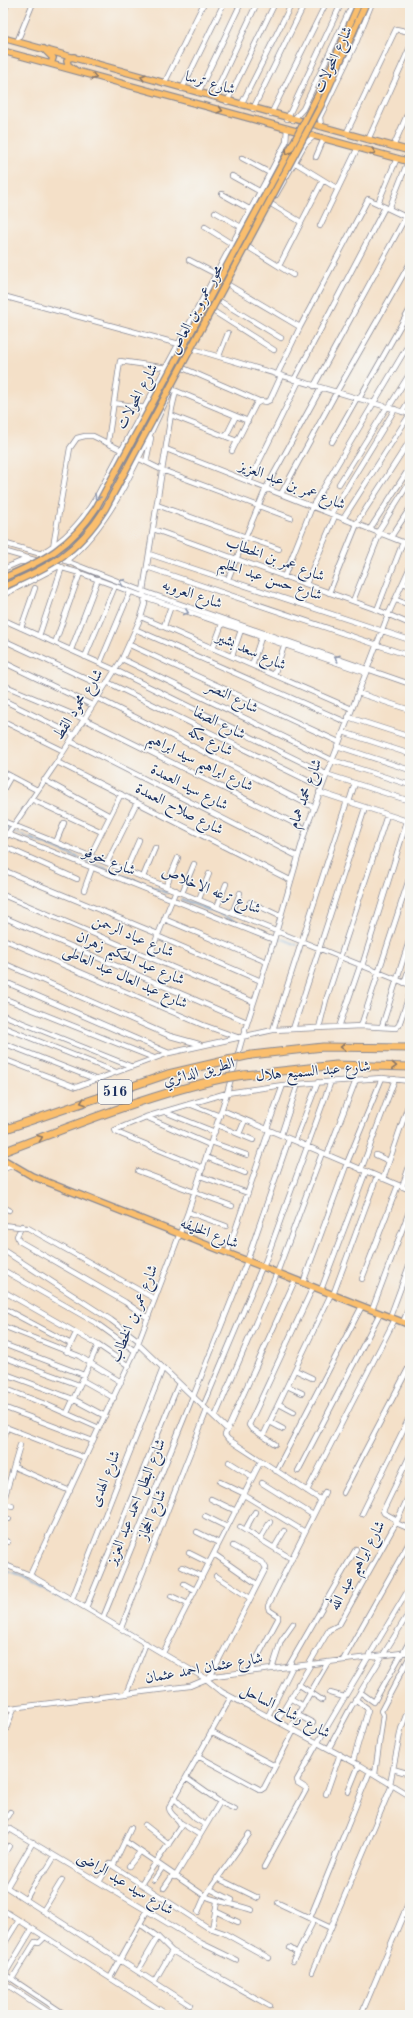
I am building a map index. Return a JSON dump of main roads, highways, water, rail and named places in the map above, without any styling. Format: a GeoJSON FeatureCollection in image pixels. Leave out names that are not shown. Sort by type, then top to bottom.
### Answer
{"type":"FeatureCollection","features":[{"type":"Feature","properties":{"kind":"highway","name":"الطريق الدائري"},"geometry":{"type":"LineString","coordinates":[[3,1130],[168,1074],[251,1055],[323,1047],[410,1048]]}},
{"type":"Feature","properties":{"kind":"highway","name":"الطريق الدائري"},"geometry":{"type":"LineString","coordinates":[[3,1152],[73,1126],[176,1091],[244,1074],[336,1065],[410,1067]]}},
{"type":"Feature","properties":{"kind":"main road","name":"محور عمرو بن العاص"},"geometry":{"type":"LineString","coordinates":[[3,578],[44,560],[58,551],[76,535],[96,508],[296,138],[325,81],[359,3]]}},
{"type":"Feature","properties":{"kind":"main road","name":"محور عمرو بن العاص"},"geometry":{"type":"LineString","coordinates":[[3,587],[48,567],[65,555],[82,540],[102,513],[321,105],[366,3]]}},
{"type":"Feature","properties":{"kind":"main road","name":"شارع ترسا"},"geometry":{"type":"LineString","coordinates":[[3,38],[74,57],[227,102],[410,152]]}},
{"type":"Feature","properties":{"kind":"main road"},"geometry":{"type":"LineString","coordinates":[[44,49],[53,58],[51,64]]}},
{"type":"Feature","properties":{"kind":"main road","name":"شارع ترسا"},"geometry":{"type":"LineString","coordinates":[[3,51],[409,162]]}},
{"type":"Feature","properties":{"kind":"main road"},"geometry":{"type":"LineString","coordinates":[[74,57],[69,58],[68,63],[77,72]]}},
{"type":"Feature","properties":{"kind":"main road","name":"شارع الخليفه"},"geometry":{"type":"LineString","coordinates":[[3,1159],[12,1166],[32,1176],[410,1325]]}},
{"type":"Feature","properties":{"kind":"waterway"},"geometry":{"type":"LineString","coordinates":[[3,827],[9,829]]}},
{"type":"Feature","properties":{"kind":"waterway"},"geometry":{"type":"LineString","coordinates":[[12,831],[167,893]]}},
{"type":"Feature","properties":{"kind":"waterway"},"geometry":{"type":"LineString","coordinates":[[181,899],[269,934]]}},
{"type":"Feature","properties":{"kind":"waterway"},"geometry":{"type":"LineString","coordinates":[[280,938],[297,945]]}},
{"type":"Feature","properties":{"kind":"waterway"},"geometry":{"type":"LineString","coordinates":[[3,1570],[24,1577],[69,1603]]}}]}
